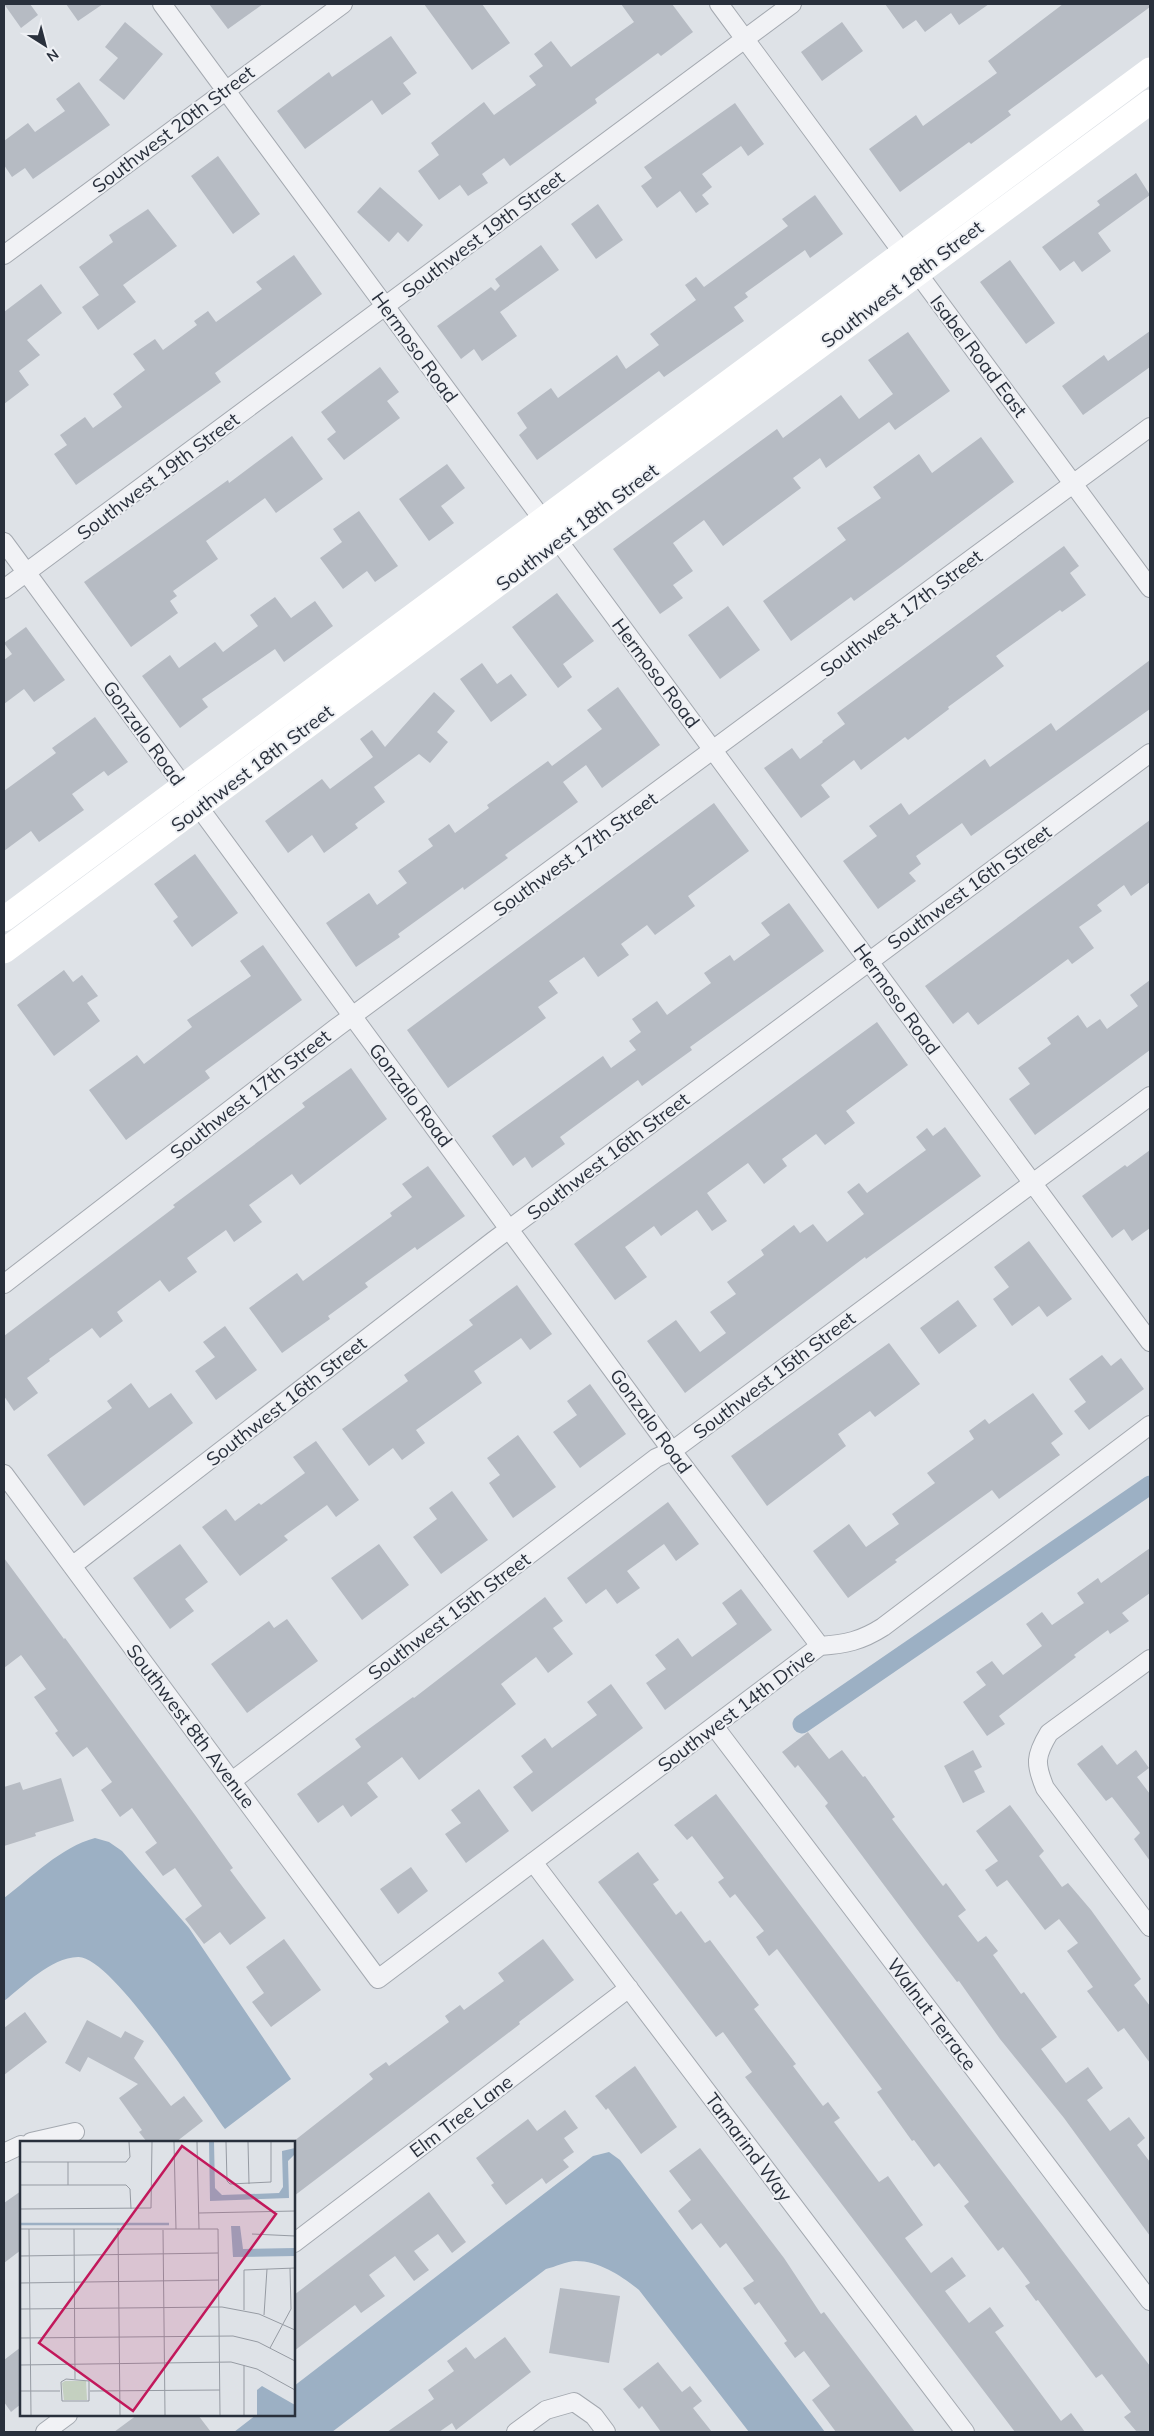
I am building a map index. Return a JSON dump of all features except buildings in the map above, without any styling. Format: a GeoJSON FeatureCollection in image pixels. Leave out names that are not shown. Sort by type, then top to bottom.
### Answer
{"type":"FeatureCollection","features":[{"type":"Feature","properties":{"kind":"main road","name":"Southwest 18th Street"},"geometry":{"type":"LineString","coordinates":[[4,951],[558,542],[1150,70]]}},
{"type":"Feature","properties":{"kind":"main road","name":"Southwest 18th Street"},"geometry":{"type":"LineString","coordinates":[[4,919],[542,521],[910,263],[1150,102]]}},
{"type":"Feature","properties":{"kind":"street","name":"Hermoso Road"},"geometry":{"type":"LineString","coordinates":[[162,4],[1150,1342]]}},
{"type":"Feature","properties":{"kind":"street","name":"Southwest 20th Street"},"geometry":{"type":"LineString","coordinates":[[4,255],[343,4]]}},
{"type":"Feature","properties":{"kind":"street","name":"Isabel Road East"},"geometry":{"type":"LineString","coordinates":[[718,4],[1150,588]]}},
{"type":"Feature","properties":{"kind":"street","name":"Southwest 19th Street"},"geometry":{"type":"LineString","coordinates":[[4,589],[792,4]]}},
{"type":"Feature","properties":{"kind":"street","name":"Southwest 17th Street"},"geometry":{"type":"LineString","coordinates":[[4,1284],[336,1028],[353,1018],[1150,427]]}},
{"type":"Feature","properties":{"kind":"street","name":"Gonzalo Road"},"geometry":{"type":"LineString","coordinates":[[4,542],[672,1451],[820,1646]]}},
{"type":"Feature","properties":{"kind":"street","name":"Southwest 16th Street"},"geometry":{"type":"LineString","coordinates":[[72,1566],[510,1229],[1150,753]]}},
{"type":"Feature","properties":{"kind":"street","name":"Southwest 15th Street"},"geometry":{"type":"LineString","coordinates":[[232,1781],[656,1458],[672,1451],[1150,1096]]}},
{"type":"Feature","properties":{"kind":"street","name":"Southwest 14th Drive"},"geometry":{"type":"LineString","coordinates":[[378,1979],[820,1646],[843,1644],[866,1638],[1150,1425]]}},
{"type":"Feature","properties":{"kind":"street","name":"Southwest 8th Avenue"},"geometry":{"type":"LineString","coordinates":[[4,1474],[378,1979]]}},
{"type":"Feature","properties":{"kind":"street"},"geometry":{"type":"LineString","coordinates":[[1150,1659],[1049,1733],[1038,1751],[1037,1770],[1045,1788],[1150,1927]]}},
{"type":"Feature","properties":{"kind":"street","name":"Walnut Terrace"},"geometry":{"type":"LineString","coordinates":[[714,1726],[1150,2301]]}},
{"type":"Feature","properties":{"kind":"street","name":"Tamarind Way"},"geometry":{"type":"LineString","coordinates":[[533,1862],[965,2432]]}},
{"type":"Feature","properties":{"kind":"street","name":"Elm Tree Lane"},"geometry":{"type":"LineString","coordinates":[[295,2242],[628,1988]]}},
{"type":"Feature","properties":{"kind":"street"},"geometry":{"type":"LineString","coordinates":[[35,2141],[75,2132]]}},
{"type":"Feature","properties":{"kind":"street"},"geometry":{"type":"LineString","coordinates":[[4,2153],[20,2145]]}},
{"type":"Feature","properties":{"kind":"street"},"geometry":{"type":"LineString","coordinates":[[516,2432],[546,2410],[574,2402],[594,2416],[606,2432]]}},
{"type":"Feature","properties":{"kind":"street"},"geometry":{"type":"LineString","coordinates":[[46,2432],[67,2416]]}},
{"type":"Feature","properties":{"kind":"water"},"geometry":{"type":"Polygon","coordinates":[[[95,1838],[109,1842],[122,1851],[189,1928],[291,2079],[225,2129],[156,2031],[112,1979],[93,1963],[78,1957],[58,1962],[38,1973],[4,2001],[4,1898],[59,1855],[82,1842],[95,1838]]]}},
{"type":"Feature","properties":{"kind":"water"},"geometry":{"type":"Polygon","coordinates":[[[609,2152],[620,2160],[825,2432],[749,2432],[639,2290],[602,2266],[576,2261],[546,2269],[332,2432],[234,2432],[255,2416],[295,2416],[295,2385],[593,2156],[609,2152]]]}},
{"type":"Feature","properties":{"kind":"waterway"},"geometry":{"type":"LineString","coordinates":[[802,1724],[1150,1485]]}}]}
